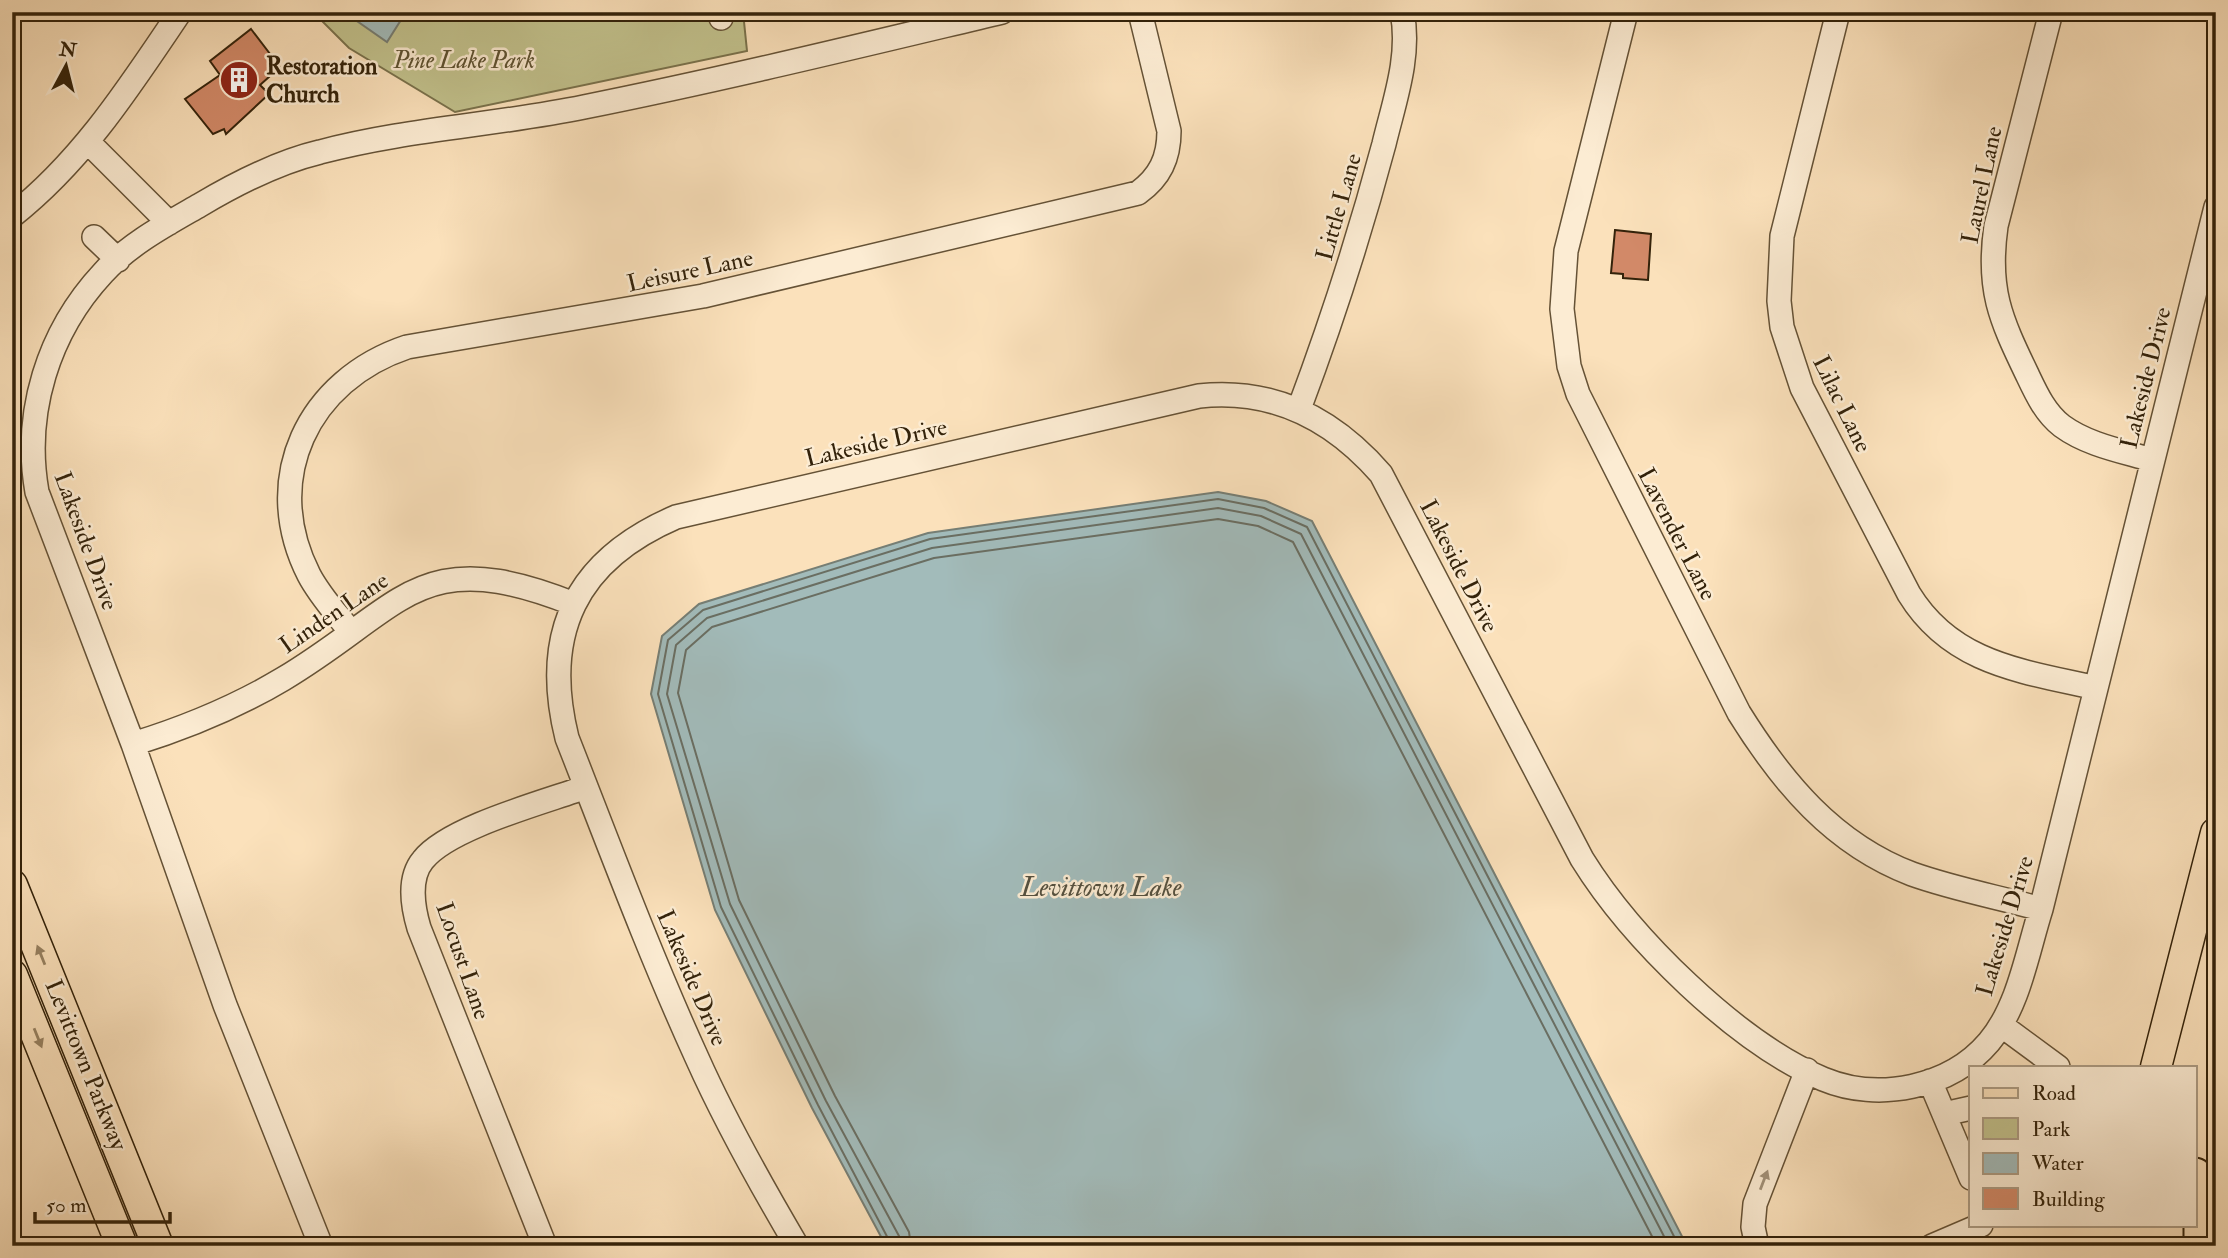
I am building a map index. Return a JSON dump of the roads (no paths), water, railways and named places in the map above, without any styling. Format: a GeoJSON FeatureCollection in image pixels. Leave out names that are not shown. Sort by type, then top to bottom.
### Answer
{"type":"FeatureCollection","features":[{"type":"Feature","properties":{"kind":"highway"},"geometry":{"type":"LineString","coordinates":[[2196,1181],[2203,1246]]}},
{"type":"Feature","properties":{"kind":"highway"},"geometry":{"type":"LineString","coordinates":[[2203,1246],[2216,1210]]}},
{"type":"Feature","properties":{"kind":"main road"},"geometry":{"type":"LineString","coordinates":[[2156,1066],[2216,833]]}},
{"type":"Feature","properties":{"kind":"main road","name":"Levittown Parkway"},"geometry":{"type":"LineString","coordinates":[[12,885],[158,1246]]}},
{"type":"Feature","properties":{"kind":"main road","name":"Levittown Parkway"},"geometry":{"type":"LineString","coordinates":[[12,975],[122,1246]]}},
{"type":"Feature","properties":{"kind":"street"},"geometry":{"type":"LineString","coordinates":[[12,216],[62,172],[89,143],[180,12]]}},
{"type":"Feature","properties":{"kind":"street","name":"Lakeside Drive"},"geometry":{"type":"LineString","coordinates":[[321,1246],[225,1004],[133,744],[56,549],[37,492],[31,461],[31,430],[36,398],[51,356],[83,298],[104,271],[169,223],[260,174],[320,152],[390,137],[582,108],[1002,12]]}},
{"type":"Feature","properties":{"kind":"street","name":"Leisure Lane"},"geometry":{"type":"LineString","coordinates":[[350,631],[321,595],[309,573],[293,527],[290,504],[291,481],[303,435],[314,414],[345,379],[374,360],[407,348],[704,296],[1138,192],[1159,173],[1169,146],[1169,131],[1140,12]]}},
{"type":"Feature","properties":{"kind":"street","name":"Little Lane"},"geometry":{"type":"LineString","coordinates":[[1299,409],[1356,249],[1400,80],[1404,48],[1402,12]]}},
{"type":"Feature","properties":{"kind":"street","name":"Lavender Lane"},"geometry":{"type":"LineString","coordinates":[[1626,12],[1566,251],[1562,280],[1562,309],[1569,366],[1589,421],[1740,713],[1768,758],[1806,804],[1856,845],[1887,863],[1943,883],[2041,909]]}},
{"type":"Feature","properties":{"kind":"street","name":"Lilac Lane"},"geometry":{"type":"LineString","coordinates":[[1838,12],[1782,236],[1779,301],[1793,365],[1909,594],[1934,626],[1966,651],[1994,664],[2096,688]]}},
{"type":"Feature","properties":{"kind":"street","name":"Laurel Lane"},"geometry":{"type":"LineString","coordinates":[[2051,12],[1996,226],[1993,261],[2001,321],[2050,415],[2082,439],[2152,460]]}},
{"type":"Feature","properties":{"kind":"street"},"geometry":{"type":"LineString","coordinates":[[89,143],[169,223]]}},
{"type":"Feature","properties":{"kind":"street","name":"Lakeside Drive"},"geometry":{"type":"LineString","coordinates":[[797,1246],[730,1128],[697,1060],[643,934],[567,738],[557,679],[561,642],[574,604],[595,570],[613,553],[653,526],[676,517],[1199,396],[1241,394],[1272,399],[1299,409],[1343,436],[1363,454],[1395,497],[1582,859],[1619,914],[1651,950],[1742,1028],[1807,1070],[1843,1086],[1874,1090],[1930,1081],[1968,1061],[2001,1025],[2015,995],[2041,909],[2216,207]]}},
{"type":"Feature","properties":{"kind":"street"},"geometry":{"type":"LineString","coordinates":[[94,237],[118,260]]}},
{"type":"Feature","properties":{"kind":"street","name":"Linden Lane"},"geometry":{"type":"LineString","coordinates":[[133,744],[197,722],[250,698],[285,678],[397,598],[419,588],[468,577],[512,583],[574,604]]}},
{"type":"Feature","properties":{"kind":"street","name":"Locust Lane"},"geometry":{"type":"LineString","coordinates":[[545,1246],[428,954],[415,916],[413,889],[418,868],[439,846],[484,823],[586,787]]}},
{"type":"Feature","properties":{"kind":"street"},"geometry":{"type":"LineString","coordinates":[[2001,1025],[2055,1066]]}},
{"type":"Feature","properties":{"kind":"street"},"geometry":{"type":"LineString","coordinates":[[1757,1246],[1753,1227],[1755,1204],[1807,1070]]}},
{"type":"Feature","properties":{"kind":"street"},"geometry":{"type":"LineString","coordinates":[[1930,1081],[1969,1173]]}},
{"type":"Feature","properties":{"kind":"street"},"geometry":{"type":"LineString","coordinates":[[1944,1114],[1969,1108]]}},
{"type":"Feature","properties":{"kind":"street"},"geometry":{"type":"LineString","coordinates":[[1932,1246],[1979,1226]]}},
{"type":"Feature","properties":{"kind":"water"},"geometry":{"type":"Polygon","coordinates":[[[344,12],[406,12],[387,42],[344,12]]]}},
{"type":"Feature","properties":{"kind":"water","name":"Levittown Lake"},"geometry":{"type":"Polygon","coordinates":[[[1218,492],[1266,501],[1312,521],[1687,1246],[886,1246],[812,1108],[715,910],[651,694],[662,636],[699,604],[928,533],[1218,492]]]}},
{"type":"Feature","properties":{"kind":"place","name":"Restoration Church"},"geometry":{"type":"Point","coordinates":[239,80]}},
{"type":"Feature","properties":{"kind":"park label","name":"Pine Lake Park"},"geometry":{"type":"Point","coordinates":[464,60]}}]}
